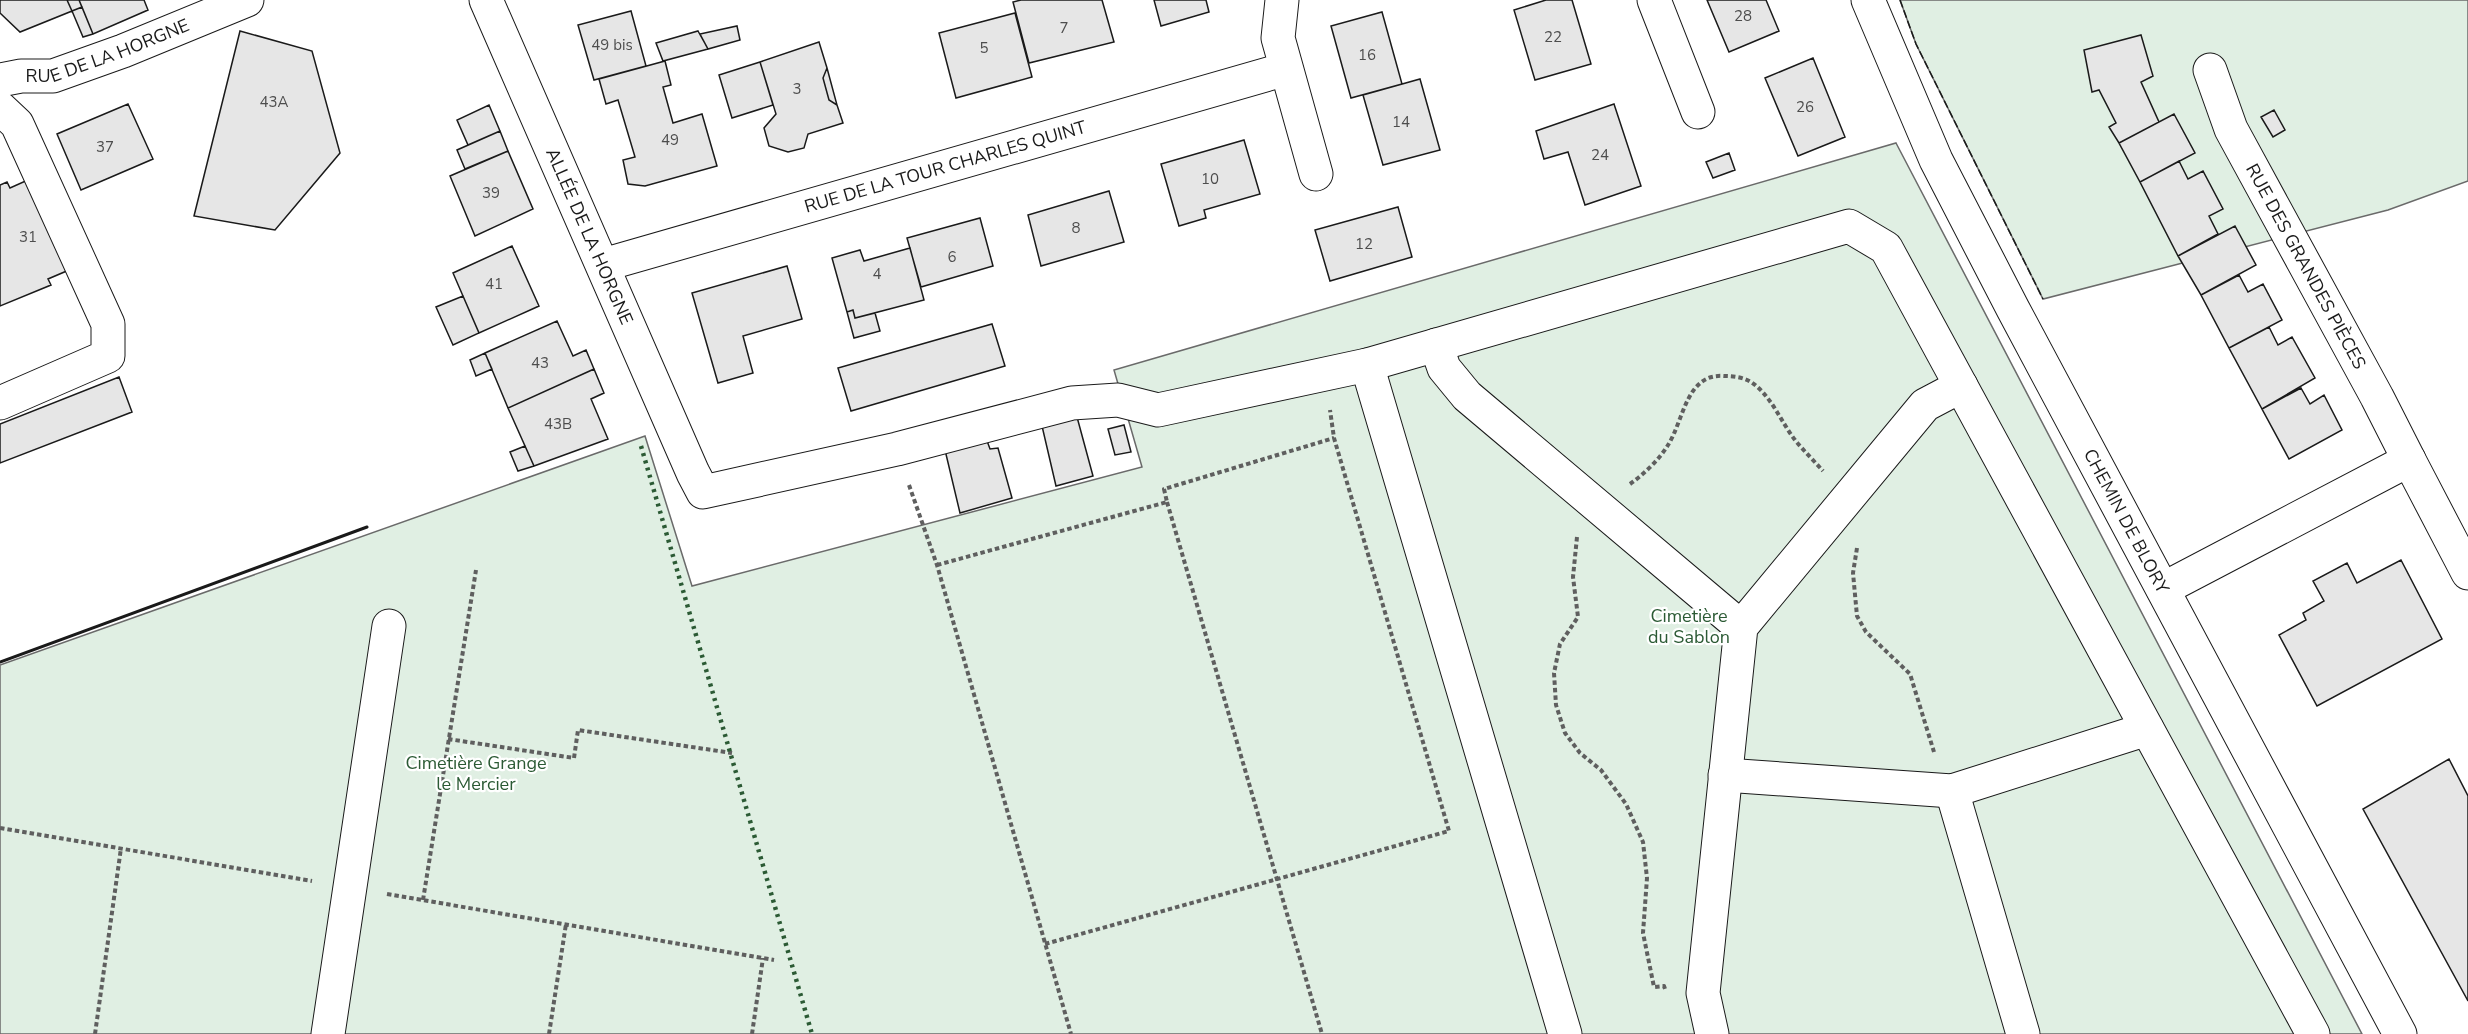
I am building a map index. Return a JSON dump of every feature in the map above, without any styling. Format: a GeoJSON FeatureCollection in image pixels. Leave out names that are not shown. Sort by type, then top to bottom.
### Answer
{"type":"FeatureCollection","features":[{"type":"Feature","properties":{"kind":"street","name":"RUE DE LA HORGNE"},"geometry":{"type":"LineString","coordinates":[[0,80],[21,76],[53,76],[123,51],[247,0]]}},
{"type":"Feature","properties":{"kind":"street","name":"ALLÉE DE LA HORGNE"},"geometry":{"type":"LineString","coordinates":[[486,0],[703,492],[897,449]]}},
{"type":"Feature","properties":{"kind":"street"},"geometry":{"type":"LineString","coordinates":[[1282,0],[1278,38],[1316,174]]}},
{"type":"Feature","properties":{"kind":"street"},"geometry":{"type":"LineString","coordinates":[[1654,0],[1698,112]]}},
{"type":"Feature","properties":{"kind":"street","name":"CHEMIN DE BLORY"},"geometry":{"type":"LineString","coordinates":[[1868,0],[1936,160],[2013,309],[2400,1034]]}},
{"type":"Feature","properties":{"kind":"street","name":"RUE DE LA TOUR CHARLES QUINT"},"geometry":{"type":"LineString","coordinates":[[603,265],[1286,69]]}},
{"type":"Feature","properties":{"kind":"street","name":"RUE DES GRANDES PIÈCES"},"geometry":{"type":"LineString","coordinates":[[2210,70],[2230,129],[2377,397],[2468,573]]}},
{"type":"Feature","properties":{"kind":"street"},"geometry":{"type":"LineString","coordinates":[[0,108],[17,124],[108,324],[108,356],[0,403]]}},
{"type":"Feature","properties":{"kind":"street"},"geometry":{"type":"LineString","coordinates":[[897,449],[1072,403],[1118,400],[1158,410],[1367,365],[1850,226],[1886,248],[2313,1034]]}},
{"type":"Feature","properties":{"kind":"street"},"geometry":{"type":"LineString","coordinates":[[1436,345],[1444,368],[1467,396],[1741,627]]}},
{"type":"Feature","properties":{"kind":"street"},"geometry":{"type":"LineString","coordinates":[[1367,365],[1565,1034]]}},
{"type":"Feature","properties":{"kind":"street"},"geometry":{"type":"LineString","coordinates":[[1713,1034],[1703,993],[1741,627],[1925,405],[1961,386]]}},
{"type":"Feature","properties":{"kind":"street"},"geometry":{"type":"LineString","coordinates":[[2163,589],[2409,460]]}},
{"type":"Feature","properties":{"kind":"street"},"geometry":{"type":"LineString","coordinates":[[328,1034],[389,626]]}},
{"type":"Feature","properties":{"kind":"street"},"geometry":{"type":"LineString","coordinates":[[1725,775],[1952,791],[2147,729]]}},
{"type":"Feature","properties":{"kind":"street"},"geometry":{"type":"LineString","coordinates":[[1952,791],[2023,1034]]}},
{"type":"Feature","properties":{"kind":"path"},"geometry":{"type":"LineString","coordinates":[[1045,944],[1449,831],[1334,438],[1324,374]]}},
{"type":"Feature","properties":{"kind":"path"},"geometry":{"type":"LineString","coordinates":[[1322,1034],[1164,489],[1334,438]]}},
{"type":"Feature","properties":{"kind":"path"},"geometry":{"type":"LineString","coordinates":[[897,449],[938,565],[1071,1034]]}},
{"type":"Feature","properties":{"kind":"path"},"geometry":{"type":"LineString","coordinates":[[938,565],[1167,502]]}},
{"type":"Feature","properties":{"kind":"path"},"geometry":{"type":"LineString","coordinates":[[423,900],[476,570]]}},
{"type":"Feature","properties":{"kind":"path"},"geometry":{"type":"LineString","coordinates":[[448,739],[574,758],[578,730],[732,753]]}},
{"type":"Feature","properties":{"kind":"path"},"geometry":{"type":"LineString","coordinates":[[95,1034],[121,848]]}},
{"type":"Feature","properties":{"kind":"path"},"geometry":{"type":"LineString","coordinates":[[549,1034],[566,924]]}},
{"type":"Feature","properties":{"kind":"path"},"geometry":{"type":"LineString","coordinates":[[752,1034],[763,958]]}},
{"type":"Feature","properties":{"kind":"green space"},"geometry":{"type":"Polygon","coordinates":[[[1900,0],[2468,0],[2468,181],[2388,210],[2043,299],[1916,44],[1900,0]]]}},
{"type":"Feature","properties":{"kind":"green space","name":"Cimetière du Sablon"},"geometry":{"type":"Polygon","coordinates":[[[1896,143],[2362,1034],[0,1034],[0,665],[645,436],[692,586],[1142,467],[1114,370],[1896,143]]]}},
{"type":"Feature","properties":{"kind":"building"},"geometry":{"type":"Polygon","coordinates":[[[0,0],[67,0],[72,11],[20,32],[0,13],[0,0]]]}},
{"type":"Feature","properties":{"kind":"building"},"geometry":{"type":"Polygon","coordinates":[[[67,0],[79,0],[82,7],[72,11],[67,0]]]}},
{"type":"Feature","properties":{"kind":"building"},"geometry":{"type":"Polygon","coordinates":[[[79,0],[144,0],[148,10],[93,34],[79,0]]]}},
{"type":"Feature","properties":{"kind":"building"},"geometry":{"type":"Polygon","coordinates":[[[1021,0],[1102,0],[1114,42],[1029,63],[1013,2],[1021,0]]]}},
{"type":"Feature","properties":{"kind":"building"},"geometry":{"type":"Polygon","coordinates":[[[1154,0],[1206,0],[1209,12],[1161,26],[1154,0]]]}},
{"type":"Feature","properties":{"kind":"building"},"geometry":{"type":"Polygon","coordinates":[[[1546,0],[1572,0],[1591,64],[1535,80],[1514,10],[1546,0]]]}},
{"type":"Feature","properties":{"kind":"building"},"geometry":{"type":"Polygon","coordinates":[[[1707,0],[1766,0],[1779,31],[1729,52],[1707,0]]]}},
{"type":"Feature","properties":{"kind":"building"},"geometry":{"type":"Polygon","coordinates":[[[82,7],[93,34],[83,37],[72,11],[82,7]]]}},
{"type":"Feature","properties":{"kind":"building"},"geometry":{"type":"Polygon","coordinates":[[[631,11],[646,66],[594,80],[578,25],[631,11]]]}},
{"type":"Feature","properties":{"kind":"building"},"geometry":{"type":"Polygon","coordinates":[[[1382,12],[1402,84],[1351,98],[1331,26],[1382,12]]]}},
{"type":"Feature","properties":{"kind":"building"},"geometry":{"type":"Polygon","coordinates":[[[1015,13],[1032,77],[956,98],[939,33],[1015,13]]]}},
{"type":"Feature","properties":{"kind":"building"},"geometry":{"type":"Polygon","coordinates":[[[737,26],[740,40],[708,49],[700,34],[737,26]]]}},
{"type":"Feature","properties":{"kind":"building"},"geometry":{"type":"Polygon","coordinates":[[[240,31],[312,51],[340,153],[275,230],[194,216],[240,31]]]}},
{"type":"Feature","properties":{"kind":"building"},"geometry":{"type":"Polygon","coordinates":[[[698,31],[708,49],[663,61],[656,43],[698,31]]]}},
{"type":"Feature","properties":{"kind":"building"},"geometry":{"type":"Polygon","coordinates":[[[2141,35],[2153,76],[2141,82],[2159,122],[2119,143],[2109,127],[2116,123],[2099,90],[2092,92],[2084,50],[2141,35]]]}},
{"type":"Feature","properties":{"kind":"building"},"geometry":{"type":"Polygon","coordinates":[[[819,42],[827,68],[823,78],[829,100],[837,105],[843,123],[808,134],[804,148],[788,152],[769,146],[764,128],[776,114],[760,62],[819,42]]]}},
{"type":"Feature","properties":{"kind":"building"},"geometry":{"type":"Polygon","coordinates":[[[1813,58],[1845,137],[1798,156],[1765,78],[1813,58]]]}},
{"type":"Feature","properties":{"kind":"building"},"geometry":{"type":"Polygon","coordinates":[[[665,61],[671,85],[663,87],[673,123],[702,114],[717,166],[645,186],[628,184],[623,160],[635,157],[618,100],[606,104],[599,79],[665,61]]]}},
{"type":"Feature","properties":{"kind":"building"},"geometry":{"type":"Polygon","coordinates":[[[760,62],[773,105],[732,118],[719,75],[760,62]]]}},
{"type":"Feature","properties":{"kind":"building"},"geometry":{"type":"Polygon","coordinates":[[[827,68],[837,105],[829,100],[823,78],[827,68]]]}},
{"type":"Feature","properties":{"kind":"building"},"geometry":{"type":"Polygon","coordinates":[[[1420,79],[1440,150],[1383,165],[1363,95],[1420,79]]]}},
{"type":"Feature","properties":{"kind":"building"},"geometry":{"type":"Polygon","coordinates":[[[128,104],[153,159],[81,190],[57,134],[128,104]]]}},
{"type":"Feature","properties":{"kind":"building"},"geometry":{"type":"Polygon","coordinates":[[[1614,104],[1641,186],[1585,205],[1568,152],[1544,159],[1536,131],[1614,104]]]}},
{"type":"Feature","properties":{"kind":"building"},"geometry":{"type":"Polygon","coordinates":[[[489,105],[500,131],[468,145],[457,120],[489,105]]]}},
{"type":"Feature","properties":{"kind":"building"},"geometry":{"type":"Polygon","coordinates":[[[2274,110],[2285,130],[2273,137],[2261,117],[2274,110]]]}},
{"type":"Feature","properties":{"kind":"building"},"geometry":{"type":"Polygon","coordinates":[[[2174,114],[2195,153],[2140,182],[2119,143],[2174,114]]]}},
{"type":"Feature","properties":{"kind":"building"},"geometry":{"type":"Polygon","coordinates":[[[500,131],[508,151],[465,169],[457,150],[500,131]]]}},
{"type":"Feature","properties":{"kind":"building"},"geometry":{"type":"Polygon","coordinates":[[[1244,140],[1260,194],[1204,210],[1206,218],[1179,226],[1161,164],[1244,140]]]}},
{"type":"Feature","properties":{"kind":"building"},"geometry":{"type":"Polygon","coordinates":[[[508,151],[533,209],[475,236],[450,176],[508,151]]]}},
{"type":"Feature","properties":{"kind":"building"},"geometry":{"type":"Polygon","coordinates":[[[1729,153],[1735,170],[1713,178],[1706,162],[1729,153]]]}},
{"type":"Feature","properties":{"kind":"building"},"geometry":{"type":"Polygon","coordinates":[[[2179,161],[2188,179],[2203,171],[2223,209],[2209,216],[2218,234],[2178,256],[2140,182],[2179,161]]]}},
{"type":"Feature","properties":{"kind":"building"},"geometry":{"type":"Polygon","coordinates":[[[30,179],[69,270],[48,279],[51,285],[0,306],[0,185],[7,182],[10,188],[30,179]]]}},
{"type":"Feature","properties":{"kind":"building"},"geometry":{"type":"Polygon","coordinates":[[[1109,191],[1124,242],[1041,266],[1028,215],[1109,191]]]}},
{"type":"Feature","properties":{"kind":"building"},"geometry":{"type":"Polygon","coordinates":[[[1398,207],[1412,257],[1330,281],[1315,230],[1398,207]]]}},
{"type":"Feature","properties":{"kind":"building"},"geometry":{"type":"Polygon","coordinates":[[[980,218],[993,266],[921,287],[907,238],[980,218]]]}},
{"type":"Feature","properties":{"kind":"building"},"geometry":{"type":"Polygon","coordinates":[[[2235,226],[2256,265],[2201,295],[2178,256],[2235,226]]]}},
{"type":"Feature","properties":{"kind":"building"},"geometry":{"type":"Polygon","coordinates":[[[512,246],[539,306],[479,333],[453,273],[512,246]]]}},
{"type":"Feature","properties":{"kind":"building"},"geometry":{"type":"Polygon","coordinates":[[[910,248],[924,300],[855,318],[853,310],[847,312],[832,258],[860,250],[864,261],[910,248]]]}},
{"type":"Feature","properties":{"kind":"building"},"geometry":{"type":"Polygon","coordinates":[[[787,266],[802,319],[743,336],[753,373],[718,383],[692,293],[787,266]]]}},
{"type":"Feature","properties":{"kind":"building"},"geometry":{"type":"Polygon","coordinates":[[[2239,275],[2248,292],[2263,284],[2282,320],[2229,348],[2201,295],[2239,275]]]}},
{"type":"Feature","properties":{"kind":"building"},"geometry":{"type":"Polygon","coordinates":[[[463,296],[479,333],[453,345],[436,307],[463,296]]]}},
{"type":"Feature","properties":{"kind":"building"},"geometry":{"type":"Polygon","coordinates":[[[853,310],[855,318],[875,313],[880,331],[854,338],[847,312],[853,310]]]}},
{"type":"Feature","properties":{"kind":"building"},"geometry":{"type":"Polygon","coordinates":[[[557,321],[573,356],[586,350],[594,369],[508,408],[485,353],[557,321]]]}},
{"type":"Feature","properties":{"kind":"building"},"geometry":{"type":"Polygon","coordinates":[[[992,324],[1005,366],[851,411],[838,368],[992,324]]]}},
{"type":"Feature","properties":{"kind":"building"},"geometry":{"type":"Polygon","coordinates":[[[2269,327],[2278,345],[2292,337],[2315,378],[2262,409],[2229,348],[2269,327]]]}},
{"type":"Feature","properties":{"kind":"building"},"geometry":{"type":"Polygon","coordinates":[[[485,353],[492,369],[476,376],[470,360],[485,353]]]}},
{"type":"Feature","properties":{"kind":"building"},"geometry":{"type":"Polygon","coordinates":[[[594,369],[604,393],[591,399],[608,439],[534,466],[508,408],[594,369]]]}},
{"type":"Feature","properties":{"kind":"building"},"geometry":{"type":"Polygon","coordinates":[[[119,377],[132,412],[0,463],[0,424],[119,377]]]}},
{"type":"Feature","properties":{"kind":"building"},"geometry":{"type":"Polygon","coordinates":[[[2301,388],[2310,404],[2324,395],[2342,430],[2289,459],[2262,409],[2301,388]]]}},
{"type":"Feature","properties":{"kind":"building"},"geometry":{"type":"Polygon","coordinates":[[[1077,417],[1093,476],[1056,486],[1042,426],[1077,417]]]}},
{"type":"Feature","properties":{"kind":"building"},"geometry":{"type":"Polygon","coordinates":[[[1124,425],[1131,452],[1115,455],[1108,429],[1124,425]]]}},
{"type":"Feature","properties":{"kind":"building"},"geometry":{"type":"Polygon","coordinates":[[[986,438],[990,449],[998,448],[1012,498],[960,513],[945,450],[986,438]]]}},
{"type":"Feature","properties":{"kind":"building"},"geometry":{"type":"Polygon","coordinates":[[[525,446],[534,466],[518,471],[510,452],[525,446]]]}},
{"type":"Feature","properties":{"kind":"building"},"geometry":{"type":"Polygon","coordinates":[[[2401,560],[2442,639],[2317,706],[2279,635],[2306,620],[2303,613],[2324,601],[2313,581],[2347,563],[2357,583],[2401,560]]]}},
{"type":"Feature","properties":{"kind":"building"},"geometry":{"type":"Polygon","coordinates":[[[2449,759],[2468,796],[2468,1001],[2363,809],[2449,759]]]}},
{"type":"Feature","properties":{"kind":"hedge"},"geometry":{"type":"LineString","coordinates":[[641,446],[812,1034]]}},
{"type":"Feature","properties":{"kind":"fence"},"geometry":{"type":"LineString","coordinates":[[1900,0],[1916,44],[2043,299]]}},
{"type":"Feature","properties":{"kind":"wall"},"geometry":{"type":"LineString","coordinates":[[0,662],[367,527]]}},
{"type":"Feature","properties":{"kind":"park label","name":"Cimetière Grange le Mercier"},"geometry":{"type":"Point","coordinates":[476,774]}}]}
